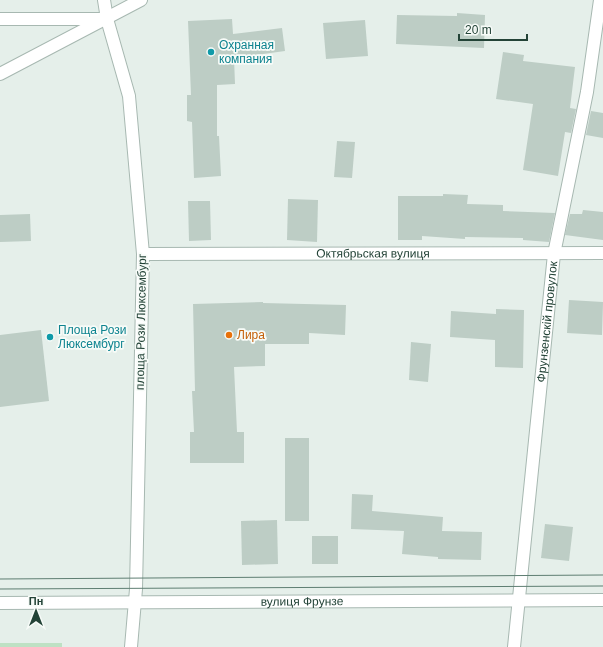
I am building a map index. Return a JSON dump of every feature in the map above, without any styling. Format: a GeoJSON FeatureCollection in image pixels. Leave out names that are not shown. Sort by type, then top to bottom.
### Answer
{"type":"FeatureCollection","features":[{"type":"Feature","properties":{"kind":"street","name":"площа Рози Люксембург"},"geometry":{"type":"LineString","coordinates":[[104,0],[107,19],[129,96],[143,254],[136,602],[131,647]]}},
{"type":"Feature","properties":{"kind":"street"},"geometry":{"type":"LineString","coordinates":[[0,74],[141,0]]}},
{"type":"Feature","properties":{"kind":"street","name":"Фрунзенскій провулок"},"geometry":{"type":"LineString","coordinates":[[514,647],[554,254],[587,92],[600,0]]}},
{"type":"Feature","properties":{"kind":"street"},"geometry":{"type":"LineString","coordinates":[[0,19],[107,19]]}},
{"type":"Feature","properties":{"kind":"street","name":"Октябрьская вулиця"},"geometry":{"type":"LineString","coordinates":[[143,254],[603,253]]}},
{"type":"Feature","properties":{"kind":"street","name":"вулиця Фрунзе"},"geometry":{"type":"LineString","coordinates":[[0,603],[603,600]]}},
{"type":"Feature","properties":{"kind":"green space"},"geometry":{"type":"Polygon","coordinates":[[[0,643],[62,643],[62,647],[0,647],[0,643]]]}},
{"type":"Feature","properties":{"kind":"building"},"geometry":{"type":"Polygon","coordinates":[[[457,13],[485,15],[484,48],[396,44],[397,15],[457,16],[457,13]]]}},
{"type":"Feature","properties":{"kind":"building"},"geometry":{"type":"Polygon","coordinates":[[[232,19],[233,34],[282,28],[285,51],[234,58],[235,84],[217,85],[217,136],[219,136],[221,176],[194,178],[192,122],[187,121],[187,95],[191,95],[188,21],[232,19]]]}},
{"type":"Feature","properties":{"kind":"building"},"geometry":{"type":"Polygon","coordinates":[[[365,20],[368,56],[326,59],[323,23],[365,20]]]}},
{"type":"Feature","properties":{"kind":"building"},"geometry":{"type":"Polygon","coordinates":[[[503,52],[524,55],[523,61],[575,67],[570,108],[576,109],[571,133],[565,132],[558,176],[523,170],[533,104],[496,99],[503,52]]]}},
{"type":"Feature","properties":{"kind":"building"},"geometry":{"type":"Polygon","coordinates":[[[591,111],[603,113],[603,138],[586,135],[591,111]]]}},
{"type":"Feature","properties":{"kind":"building"},"geometry":{"type":"Polygon","coordinates":[[[337,141],[355,142],[352,178],[334,177],[337,141]]]}},
{"type":"Feature","properties":{"kind":"building"},"geometry":{"type":"Polygon","coordinates":[[[443,194],[468,195],[467,204],[503,205],[503,211],[555,213],[549,242],[523,240],[523,238],[465,237],[465,239],[422,236],[422,240],[398,240],[398,196],[443,196],[443,194]]]}},
{"type":"Feature","properties":{"kind":"building"},"geometry":{"type":"Polygon","coordinates":[[[288,199],[318,200],[317,242],[287,240],[288,199]]]}},
{"type":"Feature","properties":{"kind":"building"},"geometry":{"type":"Polygon","coordinates":[[[188,201],[210,201],[211,240],[189,241],[188,201]]]}},
{"type":"Feature","properties":{"kind":"building"},"geometry":{"type":"Polygon","coordinates":[[[583,210],[603,212],[603,240],[565,235],[570,214],[582,214],[583,210]]]}},
{"type":"Feature","properties":{"kind":"building"},"geometry":{"type":"Polygon","coordinates":[[[30,214],[31,241],[0,242],[0,215],[30,214]]]}},
{"type":"Feature","properties":{"kind":"building"},"geometry":{"type":"Polygon","coordinates":[[[569,300],[603,302],[602,335],[567,333],[569,300]]]}},
{"type":"Feature","properties":{"kind":"building"},"geometry":{"type":"Polygon","coordinates":[[[263,302],[346,305],[345,335],[309,333],[309,344],[265,344],[265,366],[234,367],[237,432],[244,432],[244,463],[190,463],[190,432],[194,432],[192,391],[195,391],[193,304],[263,302]]]}},
{"type":"Feature","properties":{"kind":"building"},"geometry":{"type":"Polygon","coordinates":[[[496,309],[524,310],[523,368],[495,367],[495,340],[450,337],[451,311],[496,314],[496,309]]]}},
{"type":"Feature","properties":{"kind":"building"},"geometry":{"type":"Polygon","coordinates":[[[41,330],[49,401],[0,407],[0,335],[41,330]]]}},
{"type":"Feature","properties":{"kind":"building"},"geometry":{"type":"Polygon","coordinates":[[[411,342],[431,344],[428,382],[409,380],[411,342]]]}},
{"type":"Feature","properties":{"kind":"building"},"geometry":{"type":"Polygon","coordinates":[[[285,438],[309,438],[309,521],[285,521],[285,438]]]}},
{"type":"Feature","properties":{"kind":"building"},"geometry":{"type":"Polygon","coordinates":[[[352,494],[373,495],[372,511],[443,517],[442,531],[482,532],[481,560],[438,559],[438,557],[402,554],[404,531],[351,529],[352,494]]]}},
{"type":"Feature","properties":{"kind":"building"},"geometry":{"type":"Polygon","coordinates":[[[277,520],[278,564],[242,565],[241,521],[277,520]]]}},
{"type":"Feature","properties":{"kind":"building"},"geometry":{"type":"Polygon","coordinates":[[[545,524],[573,527],[569,561],[541,558],[545,524]]]}},
{"type":"Feature","properties":{"kind":"building"},"geometry":{"type":"Polygon","coordinates":[[[312,536],[338,536],[338,564],[312,564],[312,536]]]}},
{"type":"Feature","properties":{"kind":"tram line"},"geometry":{"type":"LineString","coordinates":[[0,579],[603,575]]}},
{"type":"Feature","properties":{"kind":"tram line"},"geometry":{"type":"LineString","coordinates":[[0,589],[603,586]]}},
{"type":"Feature","properties":{"kind":"place","name":"Охранная компания"},"geometry":{"type":"Point","coordinates":[211,52]}},
{"type":"Feature","properties":{"kind":"place","name":"Лира"},"geometry":{"type":"Point","coordinates":[229,335]}},
{"type":"Feature","properties":{"kind":"place","name":"Площа Рози Люксембург"},"geometry":{"type":"Point","coordinates":[50,337]}}]}
